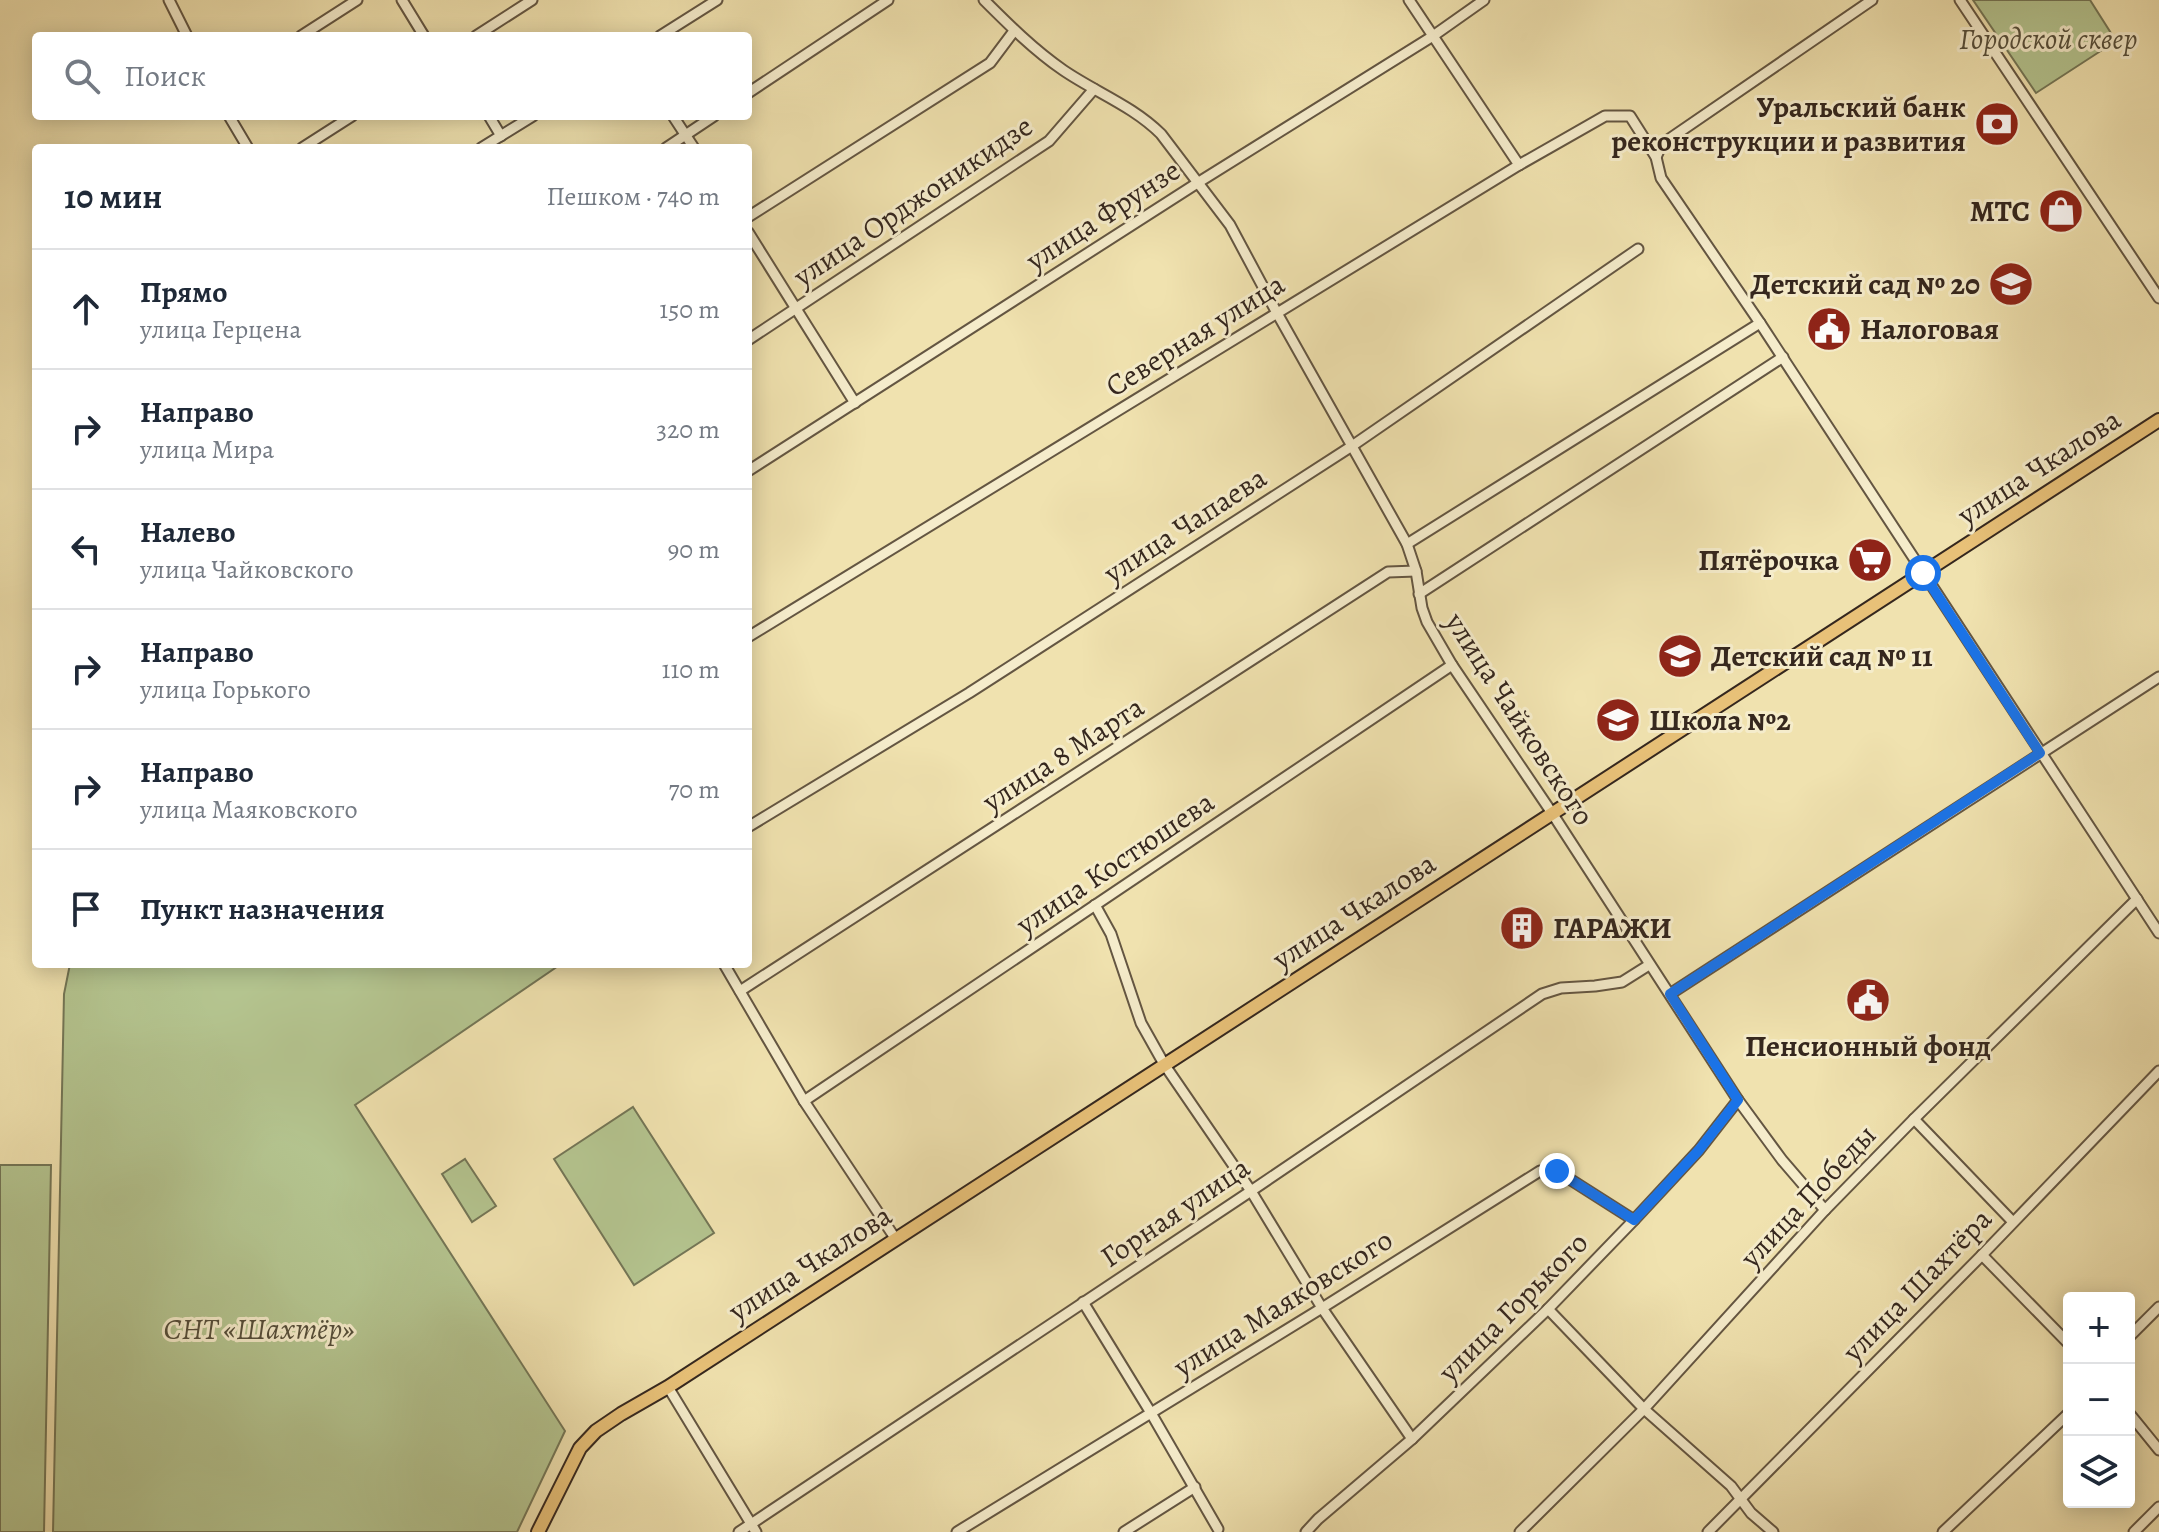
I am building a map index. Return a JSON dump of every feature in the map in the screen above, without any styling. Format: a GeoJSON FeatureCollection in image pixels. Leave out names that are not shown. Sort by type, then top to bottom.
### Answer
{"type":"FeatureCollection","features":[{"type":"Feature","properties":{"kind":"main road","name":"улица Чкалова"},"geometry":{"type":"LineString","coordinates":[[538,1532],[580,1448],[596,1431],[2159,420]]}},
{"type":"Feature","properties":{"kind":"street"},"geometry":{"type":"LineString","coordinates":[[307,32],[357,0]]}},
{"type":"Feature","properties":{"kind":"street"},"geometry":{"type":"LineString","coordinates":[[402,0],[422,32]]}},
{"type":"Feature","properties":{"kind":"street"},"geometry":{"type":"LineString","coordinates":[[482,32],[532,0]]}},
{"type":"Feature","properties":{"kind":"street"},"geometry":{"type":"LineString","coordinates":[[666,32],[717,0]]}},
{"type":"Feature","properties":{"kind":"street"},"geometry":{"type":"LineString","coordinates":[[752,90],[888,0]]}},
{"type":"Feature","properties":{"kind":"street","name":"улица Чайковского"},"geometry":{"type":"LineString","coordinates":[[984,0],[1014,31],[1062,70],[1149,122],[1230,225],[1407,544],[1427,622],[1452,665],[1738,1100],[1782,1160],[1825,1210]]}},
{"type":"Feature","properties":{"kind":"street"},"geometry":{"type":"LineString","coordinates":[[1409,0],[1519,165]]}},
{"type":"Feature","properties":{"kind":"street","name":"улица Фрунзе"},"geometry":{"type":"LineString","coordinates":[[752,468],[1433,36],[1484,0]]}},
{"type":"Feature","properties":{"kind":"street"},"geometry":{"type":"LineString","coordinates":[[1872,0],[1662,144],[1656,157],[1661,178],[1783,357],[2159,933]]}},
{"type":"Feature","properties":{"kind":"street"},"geometry":{"type":"LineString","coordinates":[[1960,0],[2159,298]]}},
{"type":"Feature","properties":{"kind":"street"},"geometry":{"type":"LineString","coordinates":[[173,2],[185,32]]}},
{"type":"Feature","properties":{"kind":"street"},"geometry":{"type":"LineString","coordinates":[[752,214],[990,63],[1014,31]]}},
{"type":"Feature","properties":{"kind":"street","name":"улица Орджоникидзе"},"geometry":{"type":"LineString","coordinates":[[752,337],[1049,141],[1094,89]]}},
{"type":"Feature","properties":{"kind":"street","name":"Северная улица"},"geometry":{"type":"LineString","coordinates":[[752,635],[1519,165],[1605,116],[1630,116],[1656,157]]}},
{"type":"Feature","properties":{"kind":"street"},"geometry":{"type":"LineString","coordinates":[[231,120],[246,144]]}},
{"type":"Feature","properties":{"kind":"street"},"geometry":{"type":"LineString","coordinates":[[308,144],[346,120]]}},
{"type":"Feature","properties":{"kind":"street"},"geometry":{"type":"LineString","coordinates":[[491,120],[501,136]]}},
{"type":"Feature","properties":{"kind":"street"},"geometry":{"type":"LineString","coordinates":[[488,144],[527,120]]}},
{"type":"Feature","properties":{"kind":"street"},"geometry":{"type":"LineString","coordinates":[[676,120],[692,144]]}},
{"type":"Feature","properties":{"kind":"street"},"geometry":{"type":"LineString","coordinates":[[672,144],[708,120]]}},
{"type":"Feature","properties":{"kind":"street"},"geometry":{"type":"LineString","coordinates":[[752,238],[855,403]]}},
{"type":"Feature","properties":{"kind":"street","name":"улица Чапаева"},"geometry":{"type":"LineString","coordinates":[[752,825],[969,693],[1352,446],[1638,249]]}},
{"type":"Feature","properties":{"kind":"street"},"geometry":{"type":"LineString","coordinates":[[1407,544],[1760,323]]}},
{"type":"Feature","properties":{"kind":"street"},"geometry":{"type":"LineString","coordinates":[[1419,594],[1783,357]]}},
{"type":"Feature","properties":{"kind":"street","name":"улица 8 Марта"},"geometry":{"type":"LineString","coordinates":[[740,991],[1388,572],[1416,571]]}},
{"type":"Feature","properties":{"kind":"street","name":"улица Костюшева"},"geometry":{"type":"LineString","coordinates":[[804,1101],[1452,665]]}},
{"type":"Feature","properties":{"kind":"street"},"geometry":{"type":"LineString","coordinates":[[1670,994],[2159,677]]}},
{"type":"Feature","properties":{"kind":"street","name":"улица Победы"},"geometry":{"type":"LineString","coordinates":[[1520,1532],[1644,1409],[1825,1210],[2137,899]]}},
{"type":"Feature","properties":{"kind":"street"},"geometry":{"type":"LineString","coordinates":[[1095,905],[1111,934],[1141,1023],[1164,1064],[1251,1191],[1322,1308],[1412,1439]]}},
{"type":"Feature","properties":{"kind":"street","name":"Горная улица"},"geometry":{"type":"LineString","coordinates":[[739,1532],[754,1528],[1083,1302],[1542,994],[1561,988],[1622,982],[1649,965]]}},
{"type":"Feature","properties":{"kind":"street"},"geometry":{"type":"LineString","coordinates":[[726,968],[804,1101],[895,1238]]}},
{"type":"Feature","properties":{"kind":"street","name":"улица Шахтёра"},"geometry":{"type":"LineString","coordinates":[[1708,1532],[2159,1071]]}},
{"type":"Feature","properties":{"kind":"street","name":"улица Горького"},"geometry":{"type":"LineString","coordinates":[[1306,1532],[1412,1439],[1548,1309],[1699,1150],[1738,1100]]}},
{"type":"Feature","properties":{"kind":"street"},"geometry":{"type":"LineString","coordinates":[[1914,1119],[2013,1222]]}},
{"type":"Feature","properties":{"kind":"street","name":"улица Маяковского"},"geometry":{"type":"LineString","coordinates":[[957,1532],[1540,1171],[1557,1171],[1634,1220]]}},
{"type":"Feature","properties":{"kind":"street"},"geometry":{"type":"LineString","coordinates":[[1982,1255],[2063,1338]]}},
{"type":"Feature","properties":{"kind":"street"},"geometry":{"type":"LineString","coordinates":[[1083,1302],[1195,1487],[1217,1531]]}},
{"type":"Feature","properties":{"kind":"street"},"geometry":{"type":"LineString","coordinates":[[2135,1331],[2159,1307]]}},
{"type":"Feature","properties":{"kind":"street"},"geometry":{"type":"LineString","coordinates":[[1548,1309],[1644,1409],[1731,1486],[1751,1513],[1773,1532]]}},
{"type":"Feature","properties":{"kind":"street"},"geometry":{"type":"LineString","coordinates":[[668,1387],[754,1528]]}},
{"type":"Feature","properties":{"kind":"street"},"geometry":{"type":"LineString","coordinates":[[1943,1532],[2063,1419]]}},
{"type":"Feature","properties":{"kind":"street"},"geometry":{"type":"LineString","coordinates":[[2135,1420],[2159,1450]]}},
{"type":"Feature","properties":{"kind":"street"},"geometry":{"type":"LineString","coordinates":[[1124,1532],[1195,1487]]}},
{"type":"Feature","properties":{"kind":"street"},"geometry":{"type":"LineString","coordinates":[[2134,1532],[2159,1507]]}},
{"type":"Feature","properties":{"kind":"green space","name":"Городской сквер"},"geometry":{"type":"Polygon","coordinates":[[[1973,0],[2090,0],[2116,41],[2036,93],[1973,0]]]}},
{"type":"Feature","properties":{"kind":"green space","name":"СНТ «Шахтёр»"},"geometry":{"type":"Polygon","coordinates":[[[69,968],[555,968],[355,1105],[565,1431],[517,1532],[53,1532],[64,994],[69,968]]]}},
{"type":"Feature","properties":{"kind":"green space"},"geometry":{"type":"Polygon","coordinates":[[[633,1107],[714,1233],[634,1285],[554,1159],[633,1107]]]}},
{"type":"Feature","properties":{"kind":"green space"},"geometry":{"type":"Polygon","coordinates":[[[465,1159],[496,1206],[472,1222],[442,1174],[465,1159]]]}},
{"type":"Feature","properties":{"kind":"green space"},"geometry":{"type":"Polygon","coordinates":[[[0,1165],[51,1165],[44,1532],[0,1532],[0,1165]]]}},
{"type":"Feature","properties":{"kind":"place","name":"Уральский банк реконструкции и развития"},"geometry":{"type":"Point","coordinates":[1997,124]}},
{"type":"Feature","properties":{"kind":"place","name":"МТС"},"geometry":{"type":"Point","coordinates":[2061,211]}},
{"type":"Feature","properties":{"kind":"place","name":"Детский сад № 20"},"geometry":{"type":"Point","coordinates":[2011,284]}},
{"type":"Feature","properties":{"kind":"place","name":"Налоговая"},"geometry":{"type":"Point","coordinates":[1829,329]}},
{"type":"Feature","properties":{"kind":"place","name":"Пятёрочка"},"geometry":{"type":"Point","coordinates":[1870,560]}},
{"type":"Feature","properties":{"kind":"place","name":"Детский сад № 11"},"geometry":{"type":"Point","coordinates":[1680,656]}},
{"type":"Feature","properties":{"kind":"place","name":"Школа №2"},"geometry":{"type":"Point","coordinates":[1618,720]}},
{"type":"Feature","properties":{"kind":"place","name":"ГАРАЖИ"},"geometry":{"type":"Point","coordinates":[1522,928]}},
{"type":"Feature","properties":{"kind":"place","name":"Пенсионный фонд"},"geometry":{"type":"Point","coordinates":[1868,1000]}},
{"type":"Feature","properties":{"kind":"route"},"geometry":{"type":"LineString","coordinates":[[1557,1171],[1634,1220],[1699,1150],[1738,1100],[1670,994],[2040,753],[1923,573]]}}]}
